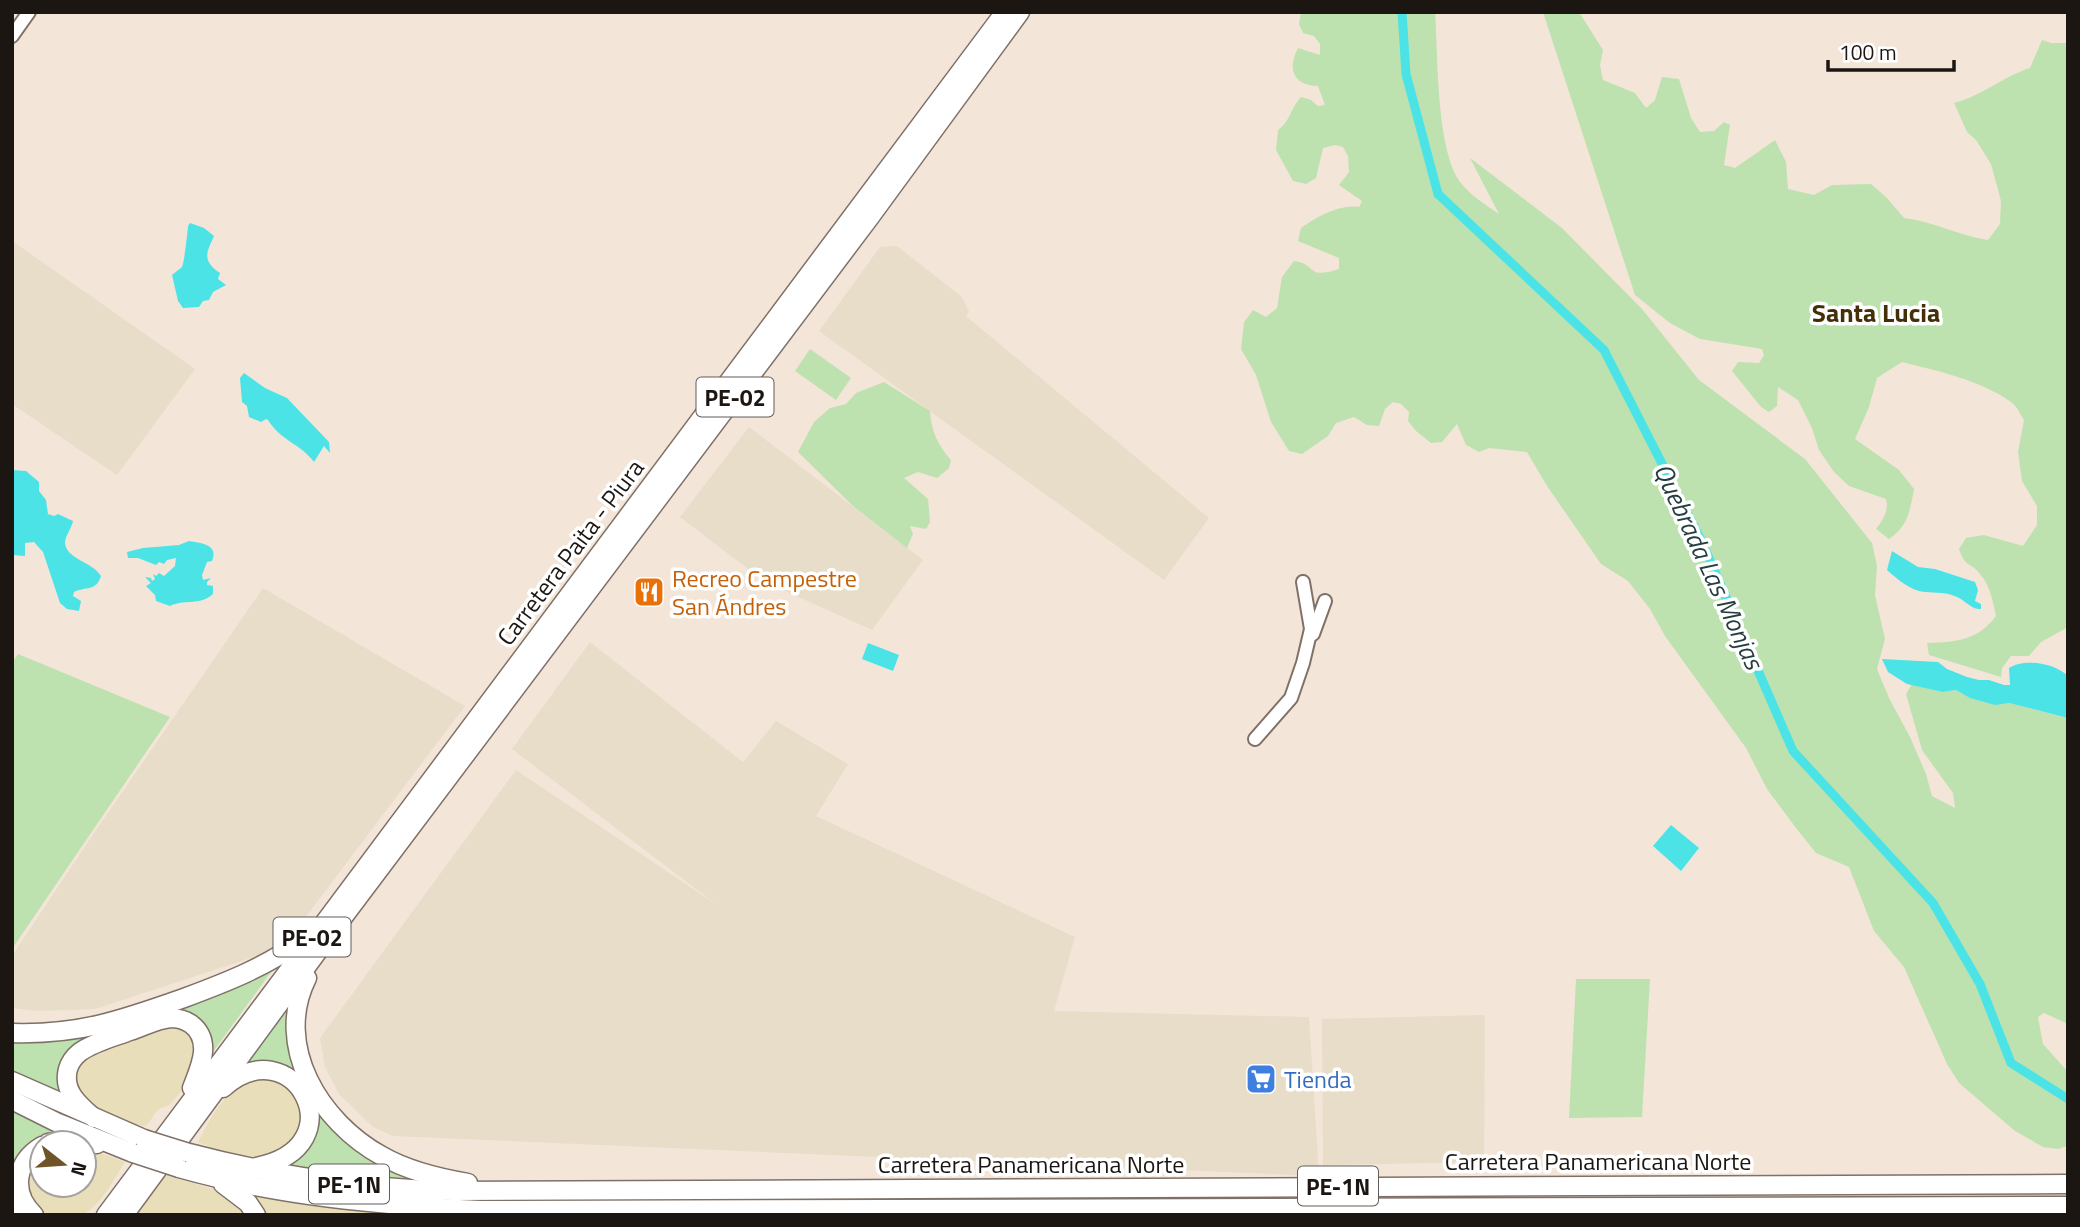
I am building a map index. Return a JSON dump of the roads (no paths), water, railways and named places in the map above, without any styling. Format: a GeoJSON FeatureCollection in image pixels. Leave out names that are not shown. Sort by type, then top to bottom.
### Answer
{"type":"FeatureCollection","features":[{"type":"Feature","properties":{"kind":"highway","name":"Carretera Paita - Piura"},"geometry":{"type":"LineString","coordinates":[[121,1206],[175,1121],[195,1106],[1004,12]]}},
{"type":"Feature","properties":{"kind":"highway","name":"Carretera Paita - Piura"},"geometry":{"type":"LineString","coordinates":[[322,935],[861,228],[1020,12]]}},
{"type":"Feature","properties":{"kind":"highway"},"geometry":{"type":"LineString","coordinates":[[12,1033],[54,1033],[90,1029],[248,974],[285,952],[322,935]]}},
{"type":"Feature","properties":{"kind":"highway"},"geometry":{"type":"LineString","coordinates":[[322,935],[299,997],[294,1031],[307,1077],[329,1112],[360,1142],[393,1162],[419,1172],[513,1191]]}},
{"type":"Feature","properties":{"kind":"highway"},"geometry":{"type":"LineString","coordinates":[[94,1118],[76,1102],[70,1092],[67,1073],[75,1057],[92,1045],[168,1018],[182,1019],[190,1024],[200,1034],[203,1043],[195,1106]]}},
{"type":"Feature","properties":{"kind":"highway"},"geometry":{"type":"LineString","coordinates":[[195,1106],[230,1082],[256,1070],[278,1072],[301,1090],[310,1118],[306,1136],[299,1146],[279,1160],[247,1168]]}},
{"type":"Feature","properties":{"kind":"highway","name":"Carretera Panamericana Norte"},"geometry":{"type":"LineString","coordinates":[[12,1081],[94,1118],[179,1168],[214,1178],[340,1200],[480,1210],[1428,1207],[1556,1211],[1873,1206],[2049,1210],[2068,1206]]}},
{"type":"Feature","properties":{"kind":"highway","name":"Carretera Panamericana Norte"},"geometry":{"type":"LineString","coordinates":[[12,1100],[112,1146],[138,1146],[189,1153],[247,1168],[390,1189],[513,1191],[2068,1185]]}},
{"type":"Feature","properties":{"kind":"highway","name":"PE-02"},"geometry":{"type":"LineString","coordinates":[[106,1215],[121,1206],[195,1106]]}},
{"type":"Feature","properties":{"kind":"highway"},"geometry":{"type":"LineString","coordinates":[[98,1145],[112,1146]]}},
{"type":"Feature","properties":{"kind":"highway"},"geometry":{"type":"LineString","coordinates":[[28,1158],[19,1180],[21,1197],[34,1215]]}},
{"type":"Feature","properties":{"kind":"highway"},"geometry":{"type":"LineString","coordinates":[[214,1178],[244,1199],[256,1215]]}},
{"type":"Feature","properties":{"kind":"highway"},"geometry":{"type":"LineString","coordinates":[[1427,1186],[1428,1207]]}},
{"type":"Feature","properties":{"kind":"highway"},"geometry":{"type":"LineString","coordinates":[[891,1189],[891,1208]]}},
{"type":"Feature","properties":{"kind":"highway"},"geometry":{"type":"LineString","coordinates":[[92,1215],[121,1206]]}},
{"type":"Feature","properties":{"kind":"highway"},"geometry":{"type":"LineString","coordinates":[[1853,1215],[1873,1206]]}},
{"type":"Feature","properties":{"kind":"highway"},"geometry":{"type":"LineString","coordinates":[[12,1208],[14,1215]]}},
{"type":"Feature","properties":{"kind":"highway"},"geometry":{"type":"LineString","coordinates":[[450,1215],[480,1210]]}},
{"type":"Feature","properties":{"kind":"street"},"geometry":{"type":"LineString","coordinates":[[12,36],[29,12]]}},
{"type":"Feature","properties":{"kind":"street"},"geometry":{"type":"LineString","coordinates":[[1303,582],[1310,615],[1309,644]]}},
{"type":"Feature","properties":{"kind":"street"},"geometry":{"type":"LineString","coordinates":[[1255,739],[1291,698],[1325,601]]}},
{"type":"Feature","properties":{"kind":"water"},"geometry":{"type":"Polygon","coordinates":[[[190,223],[204,228],[214,236],[207,256],[210,264],[220,273],[218,279],[226,285],[213,292],[209,300],[203,301],[199,307],[183,308],[178,301],[172,275],[182,267],[190,223]]]}},
{"type":"Feature","properties":{"kind":"water"},"geometry":{"type":"Polygon","coordinates":[[[244,373],[265,388],[287,398],[329,442],[330,453],[324,446],[314,462],[279,433],[268,420],[261,422],[249,417],[247,406],[242,402],[240,378],[244,373]]]}},
{"type":"Feature","properties":{"kind":"water"},"geometry":{"type":"Polygon","coordinates":[[[12,470],[26,471],[39,482],[39,491],[46,500],[48,514],[58,514],[73,521],[65,542],[66,548],[101,576],[93,587],[74,592],[73,596],[81,601],[79,611],[67,609],[60,603],[43,552],[34,542],[25,543],[25,556],[12,555],[12,470]]]}},
{"type":"Feature","properties":{"kind":"water"},"geometry":{"type":"Polygon","coordinates":[[[189,541],[208,546],[213,551],[212,561],[207,562],[202,575],[203,580],[211,578],[207,585],[213,586],[213,594],[203,600],[170,606],[156,601],[155,595],[146,586],[151,583],[145,577],[151,578],[152,581],[155,579],[153,574],[164,576],[175,566],[176,558],[156,565],[138,558],[128,558],[127,552],[179,545],[189,541]]]}},
{"type":"Feature","properties":{"kind":"water"},"geometry":{"type":"Polygon","coordinates":[[[1892,551],[1918,567],[1935,569],[1975,582],[1978,590],[1975,601],[1981,604],[1981,609],[1972,607],[1953,595],[1920,591],[1904,584],[1887,570],[1892,551]]]}},
{"type":"Feature","properties":{"kind":"water"},"geometry":{"type":"Polygon","coordinates":[[[868,643],[899,655],[893,671],[862,659],[868,643]]]}},
{"type":"Feature","properties":{"kind":"water"},"geometry":{"type":"Polygon","coordinates":[[[1882,659],[1938,662],[1967,677],[2004,685],[2010,685],[2009,668],[2015,665],[2048,665],[2068,676],[2068,718],[2009,703],[1995,705],[1970,698],[1956,690],[1943,692],[1907,684],[1888,672],[1882,659]]]}},
{"type":"Feature","properties":{"kind":"water"},"geometry":{"type":"Polygon","coordinates":[[[1671,825],[1699,848],[1681,871],[1653,846],[1671,825]]]}},
{"type":"Feature","properties":{"kind":"waterway","name":"Quebrada Las Monjas"},"geometry":{"type":"LineString","coordinates":[[1402,12],[1406,74],[1438,194],[1604,350],[1702,542],[1793,751],[1933,903],[1980,984],[2011,1063],[2068,1099]]}},
{"type":"Feature","properties":{"kind":"place","name":"Recreo Campestre San Ándres"},"geometry":{"type":"Point","coordinates":[649,592]}},
{"type":"Feature","properties":{"kind":"place","name":"Tienda"},"geometry":{"type":"Point","coordinates":[1261,1079]}},
{"type":"Feature","properties":{"kind":"district","name":"Santa Lucia"},"geometry":{"type":"Point","coordinates":[1876,312]}}]}
